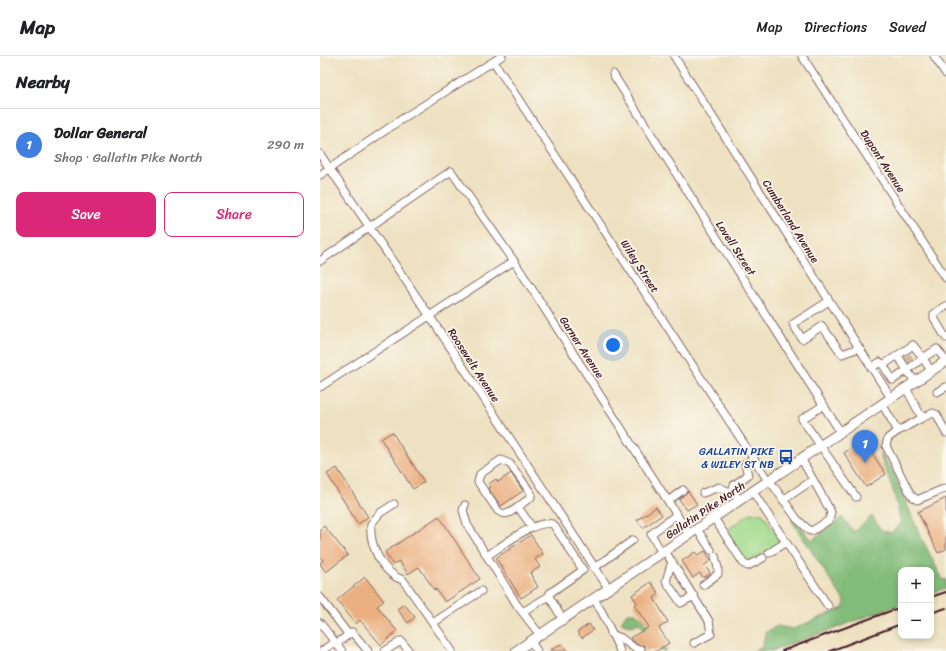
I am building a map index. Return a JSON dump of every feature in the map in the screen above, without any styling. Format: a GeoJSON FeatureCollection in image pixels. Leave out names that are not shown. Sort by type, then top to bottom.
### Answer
{"type":"FeatureCollection","features":[{"type":"Feature","properties":{"kind":"main road","name":"Gallatin Pike North"},"geometry":{"type":"LineString","coordinates":[[516,651],[802,460],[946,361]]}},
{"type":"Feature","properties":{"kind":"street"},"geometry":{"type":"LineString","coordinates":[[320,175],[501,56]]}},
{"type":"Feature","properties":{"kind":"street","name":"Cumberland Avenue"},"geometry":{"type":"LineString","coordinates":[[674,56],[891,398]]}},
{"type":"Feature","properties":{"kind":"street","name":"Dupont Avenue"},"geometry":{"type":"LineString","coordinates":[[802,56],[946,278]]}},
{"type":"Feature","properties":{"kind":"street"},"geometry":{"type":"LineString","coordinates":[[934,56],[946,74]]}},
{"type":"Feature","properties":{"kind":"street","name":"Wiley Street"},"geometry":{"type":"LineString","coordinates":[[494,62],[753,459],[797,519],[812,531],[831,517],[831,512],[813,480]]}},
{"type":"Feature","properties":{"kind":"street","name":"Lovell Street"},"geometry":{"type":"LineString","coordinates":[[613,74],[841,433]]}},
{"type":"Feature","properties":{"kind":"street","name":"Roosevelt Avenue"},"geometry":{"type":"LineString","coordinates":[[320,154],[429,315],[609,589]]}},
{"type":"Feature","properties":{"kind":"street","name":"Garner Avenue"},"geometry":{"type":"LineString","coordinates":[[370,227],[451,171],[514,261],[676,515],[713,553],[718,568],[718,574],[703,585]]}},
{"type":"Feature","properties":{"kind":"street"},"geometry":{"type":"LineString","coordinates":[[320,260],[370,227]]}},
{"type":"Feature","properties":{"kind":"street"},"geometry":{"type":"LineString","coordinates":[[320,387],[514,261]]}},
{"type":"Feature","properties":{"kind":"street"},"geometry":{"type":"LineString","coordinates":[[829,301],[793,324],[802,339],[822,326],[842,354],[859,348]]}},
{"type":"Feature","properties":{"kind":"street"},"geometry":{"type":"LineString","coordinates":[[946,306],[934,314],[934,318],[946,338]]}},
{"type":"Feature","properties":{"kind":"street"},"geometry":{"type":"LineString","coordinates":[[883,365],[913,346],[917,353],[924,358],[932,371]]}},
{"type":"Feature","properties":{"kind":"street"},"geometry":{"type":"LineString","coordinates":[[883,387],[937,349],[946,361]]}},
{"type":"Feature","properties":{"kind":"street"},"geometry":{"type":"LineString","coordinates":[[898,356],[904,361],[907,370],[915,382]]}},
{"type":"Feature","properties":{"kind":"street"},"geometry":{"type":"LineString","coordinates":[[871,368],[880,362],[893,380]]}},
{"type":"Feature","properties":{"kind":"street"},"geometry":{"type":"LineString","coordinates":[[937,392],[946,387]]}},
{"type":"Feature","properties":{"kind":"street"},"geometry":{"type":"LineString","coordinates":[[906,388],[922,418]]}},
{"type":"Feature","properties":{"kind":"street"},"geometry":{"type":"LineString","coordinates":[[882,404],[898,431]]}},
{"type":"Feature","properties":{"kind":"street"},"geometry":{"type":"LineString","coordinates":[[824,405],[802,419],[856,497]]}},
{"type":"Feature","properties":{"kind":"street"},"geometry":{"type":"LineString","coordinates":[[946,433],[937,415],[933,413],[898,431],[888,438],[886,446],[911,495],[917,500],[946,488]]}},
{"type":"Feature","properties":{"kind":"street"},"geometry":{"type":"LineString","coordinates":[[740,501],[733,491],[734,485],[748,475],[745,464],[753,459]]}},
{"type":"Feature","properties":{"kind":"street"},"geometry":{"type":"LineString","coordinates":[[501,460],[510,464],[531,495],[525,503],[518,507],[508,514],[502,514],[498,511],[478,482],[480,474],[501,460]]}},
{"type":"Feature","properties":{"kind":"street"},"geometry":{"type":"LineString","coordinates":[[783,500],[813,480],[802,460]]}},
{"type":"Feature","properties":{"kind":"street"},"geometry":{"type":"LineString","coordinates":[[703,493],[719,487],[727,492],[733,491]]}},
{"type":"Feature","properties":{"kind":"street"},"geometry":{"type":"LineString","coordinates":[[668,501],[682,490]]}},
{"type":"Feature","properties":{"kind":"street"},"geometry":{"type":"LineString","coordinates":[[753,492],[828,606]]}},
{"type":"Feature","properties":{"kind":"street"},"geometry":{"type":"LineString","coordinates":[[394,504],[380,513],[371,524],[373,545],[377,555],[389,571],[396,578],[403,580],[452,651]]}},
{"type":"Feature","properties":{"kind":"street"},"geometry":{"type":"LineString","coordinates":[[464,505],[463,510],[467,524],[517,605],[524,611],[540,635]]}},
{"type":"Feature","properties":{"kind":"street"},"geometry":{"type":"LineString","coordinates":[[518,507],[532,527]]}},
{"type":"Feature","properties":{"kind":"street"},"geometry":{"type":"LineString","coordinates":[[676,515],[651,534],[672,561],[709,621],[711,634],[694,643]]}},
{"type":"Feature","properties":{"kind":"street"},"geometry":{"type":"LineString","coordinates":[[714,518],[744,564],[748,566],[752,565],[762,558]]}},
{"type":"Feature","properties":{"kind":"street"},"geometry":{"type":"LineString","coordinates":[[487,556],[532,527],[544,523],[553,524],[584,570],[524,611]]}},
{"type":"Feature","properties":{"kind":"street"},"geometry":{"type":"LineString","coordinates":[[594,568],[633,540]]}},
{"type":"Feature","properties":{"kind":"street"},"geometry":{"type":"LineString","coordinates":[[769,553],[786,542]]}},
{"type":"Feature","properties":{"kind":"street"},"geometry":{"type":"LineString","coordinates":[[672,561],[666,581],[681,602],[694,596]]}},
{"type":"Feature","properties":{"kind":"street"},"geometry":{"type":"LineString","coordinates":[[432,623],[481,591]]}},
{"type":"Feature","properties":{"kind":"street"},"geometry":{"type":"LineString","coordinates":[[548,596],[563,620]]}},
{"type":"Feature","properties":{"kind":"street"},"geometry":{"type":"LineString","coordinates":[[320,597],[323,606],[348,634]]}},
{"type":"Feature","properties":{"kind":"street"},"geometry":{"type":"LineString","coordinates":[[594,599],[603,614],[620,651]]}},
{"type":"Feature","properties":{"kind":"street"},"geometry":{"type":"LineString","coordinates":[[320,623],[338,647]]}},
{"type":"Feature","properties":{"kind":"street"},"geometry":{"type":"LineString","coordinates":[[322,651],[338,647],[348,634],[352,632],[368,651]]}},
{"type":"Feature","properties":{"kind":"street"},"geometry":{"type":"LineString","coordinates":[[611,634],[621,638],[637,650],[641,649]]}},
{"type":"Feature","properties":{"kind":"street"},"geometry":{"type":"LineString","coordinates":[[385,651],[401,641],[410,651]]}},
{"type":"Feature","properties":{"kind":"street"},"geometry":{"type":"LineString","coordinates":[[531,641],[537,651]]}},
{"type":"Feature","properties":{"kind":"green space"},"geometry":{"type":"Polygon","coordinates":[[[880,452],[893,472],[919,533],[943,580],[946,579],[946,588],[934,592],[934,567],[898,567],[898,605],[772,651],[753,651],[763,646],[765,633],[777,626],[793,629],[843,608],[845,602],[791,520],[795,520],[812,540],[842,517],[854,532],[872,516],[881,530],[891,533],[901,524],[895,496],[882,463],[880,452]]]}},
{"type":"Feature","properties":{"kind":"green space"},"geometry":{"type":"Polygon","coordinates":[[[751,513],[763,514],[779,539],[778,544],[749,562],[746,561],[734,545],[729,532],[730,528],[751,513]]]}},
{"type":"Feature","properties":{"kind":"green space"},"geometry":{"type":"Polygon","coordinates":[[[627,613],[635,613],[644,619],[667,651],[661,651],[639,623],[631,626],[621,622],[627,613]]]}},
{"type":"Feature","properties":{"kind":"building"},"geometry":{"type":"Polygon","coordinates":[[[392,432],[424,482],[413,489],[381,439],[392,432]]]}},
{"type":"Feature","properties":{"kind":"building"},"geometry":{"type":"Polygon","coordinates":[[[863,440],[886,474],[866,487],[844,453],[863,440]]]}},
{"type":"Feature","properties":{"kind":"building"},"geometry":{"type":"Polygon","coordinates":[[[337,468],[368,517],[358,524],[327,474],[337,468]]]}},
{"type":"Feature","properties":{"kind":"building"},"geometry":{"type":"Polygon","coordinates":[[[511,473],[523,491],[501,506],[488,488],[491,487],[489,484],[496,479],[498,482],[511,473]]]}},
{"type":"Feature","properties":{"kind":"building"},"geometry":{"type":"Polygon","coordinates":[[[688,491],[697,504],[687,510],[679,499],[688,491]]]}},
{"type":"Feature","properties":{"kind":"building"},"geometry":{"type":"Polygon","coordinates":[[[946,498],[946,549],[938,553],[918,512],[946,498]]]}},
{"type":"Feature","properties":{"kind":"building"},"geometry":{"type":"Polygon","coordinates":[[[656,507],[662,515],[643,528],[637,520],[656,507]]]}},
{"type":"Feature","properties":{"kind":"building"},"geometry":{"type":"Polygon","coordinates":[[[439,516],[480,579],[445,602],[436,589],[435,591],[419,567],[408,574],[399,561],[393,565],[385,552],[439,516]]]}},
{"type":"Feature","properties":{"kind":"building"},"geometry":{"type":"Polygon","coordinates":[[[324,526],[348,555],[326,572],[320,564],[323,560],[320,556],[320,530],[324,526]]]}},
{"type":"Feature","properties":{"kind":"building"},"geometry":{"type":"Polygon","coordinates":[[[531,535],[543,554],[535,559],[540,567],[530,573],[538,587],[521,598],[496,558],[531,535]]]}},
{"type":"Feature","properties":{"kind":"building"},"geometry":{"type":"Polygon","coordinates":[[[705,551],[711,560],[704,566],[710,572],[705,577],[702,577],[700,573],[693,578],[682,561],[695,552],[698,555],[705,551]]]}},
{"type":"Feature","properties":{"kind":"building"},"geometry":{"type":"Polygon","coordinates":[[[365,577],[384,601],[377,606],[397,631],[381,645],[360,620],[356,624],[337,600],[365,577]]]}},
{"type":"Feature","properties":{"kind":"building"},"geometry":{"type":"Polygon","coordinates":[[[651,582],[659,594],[654,598],[668,622],[659,628],[669,643],[657,651],[645,651],[644,645],[638,645],[630,638],[649,627],[634,605],[637,603],[632,595],[651,582]]]}},
{"type":"Feature","properties":{"kind":"building"},"geometry":{"type":"Polygon","coordinates":[[[404,604],[415,617],[408,623],[397,609],[404,604]]]}},
{"type":"Feature","properties":{"kind":"building"},"geometry":{"type":"Polygon","coordinates":[[[589,624],[593,630],[582,638],[577,632],[589,624]]]}},
{"type":"Feature","properties":{"kind":"building"},"geometry":{"type":"Polygon","coordinates":[[[562,644],[567,651],[550,651],[559,645],[562,644]]]}},
{"type":"Feature","properties":{"kind":"tunnel"},"geometry":{"type":"LineString","coordinates":[[906,360],[915,355]]}},
{"type":"Feature","properties":{"kind":"railway"},"geometry":{"type":"LineString","coordinates":[[934,596],[946,592]]}},
{"type":"Feature","properties":{"kind":"railway"},"geometry":{"type":"LineString","coordinates":[[782,651],[898,608]]}},
{"type":"Feature","properties":{"kind":"railway"},"geometry":{"type":"LineString","coordinates":[[934,612],[946,608]]}},
{"type":"Feature","properties":{"kind":"railway"},"geometry":{"type":"LineString","coordinates":[[830,651],[898,625]]}},
{"type":"Feature","properties":{"kind":"place","name":"GALLATIN PIKE & WILEY ST NB"},"geometry":{"type":"Point","coordinates":[786,457]}},
{"type":"Feature","properties":{"kind":"place","name":"Dollar General"},"geometry":{"type":"Point","coordinates":[865,463]}}]}
